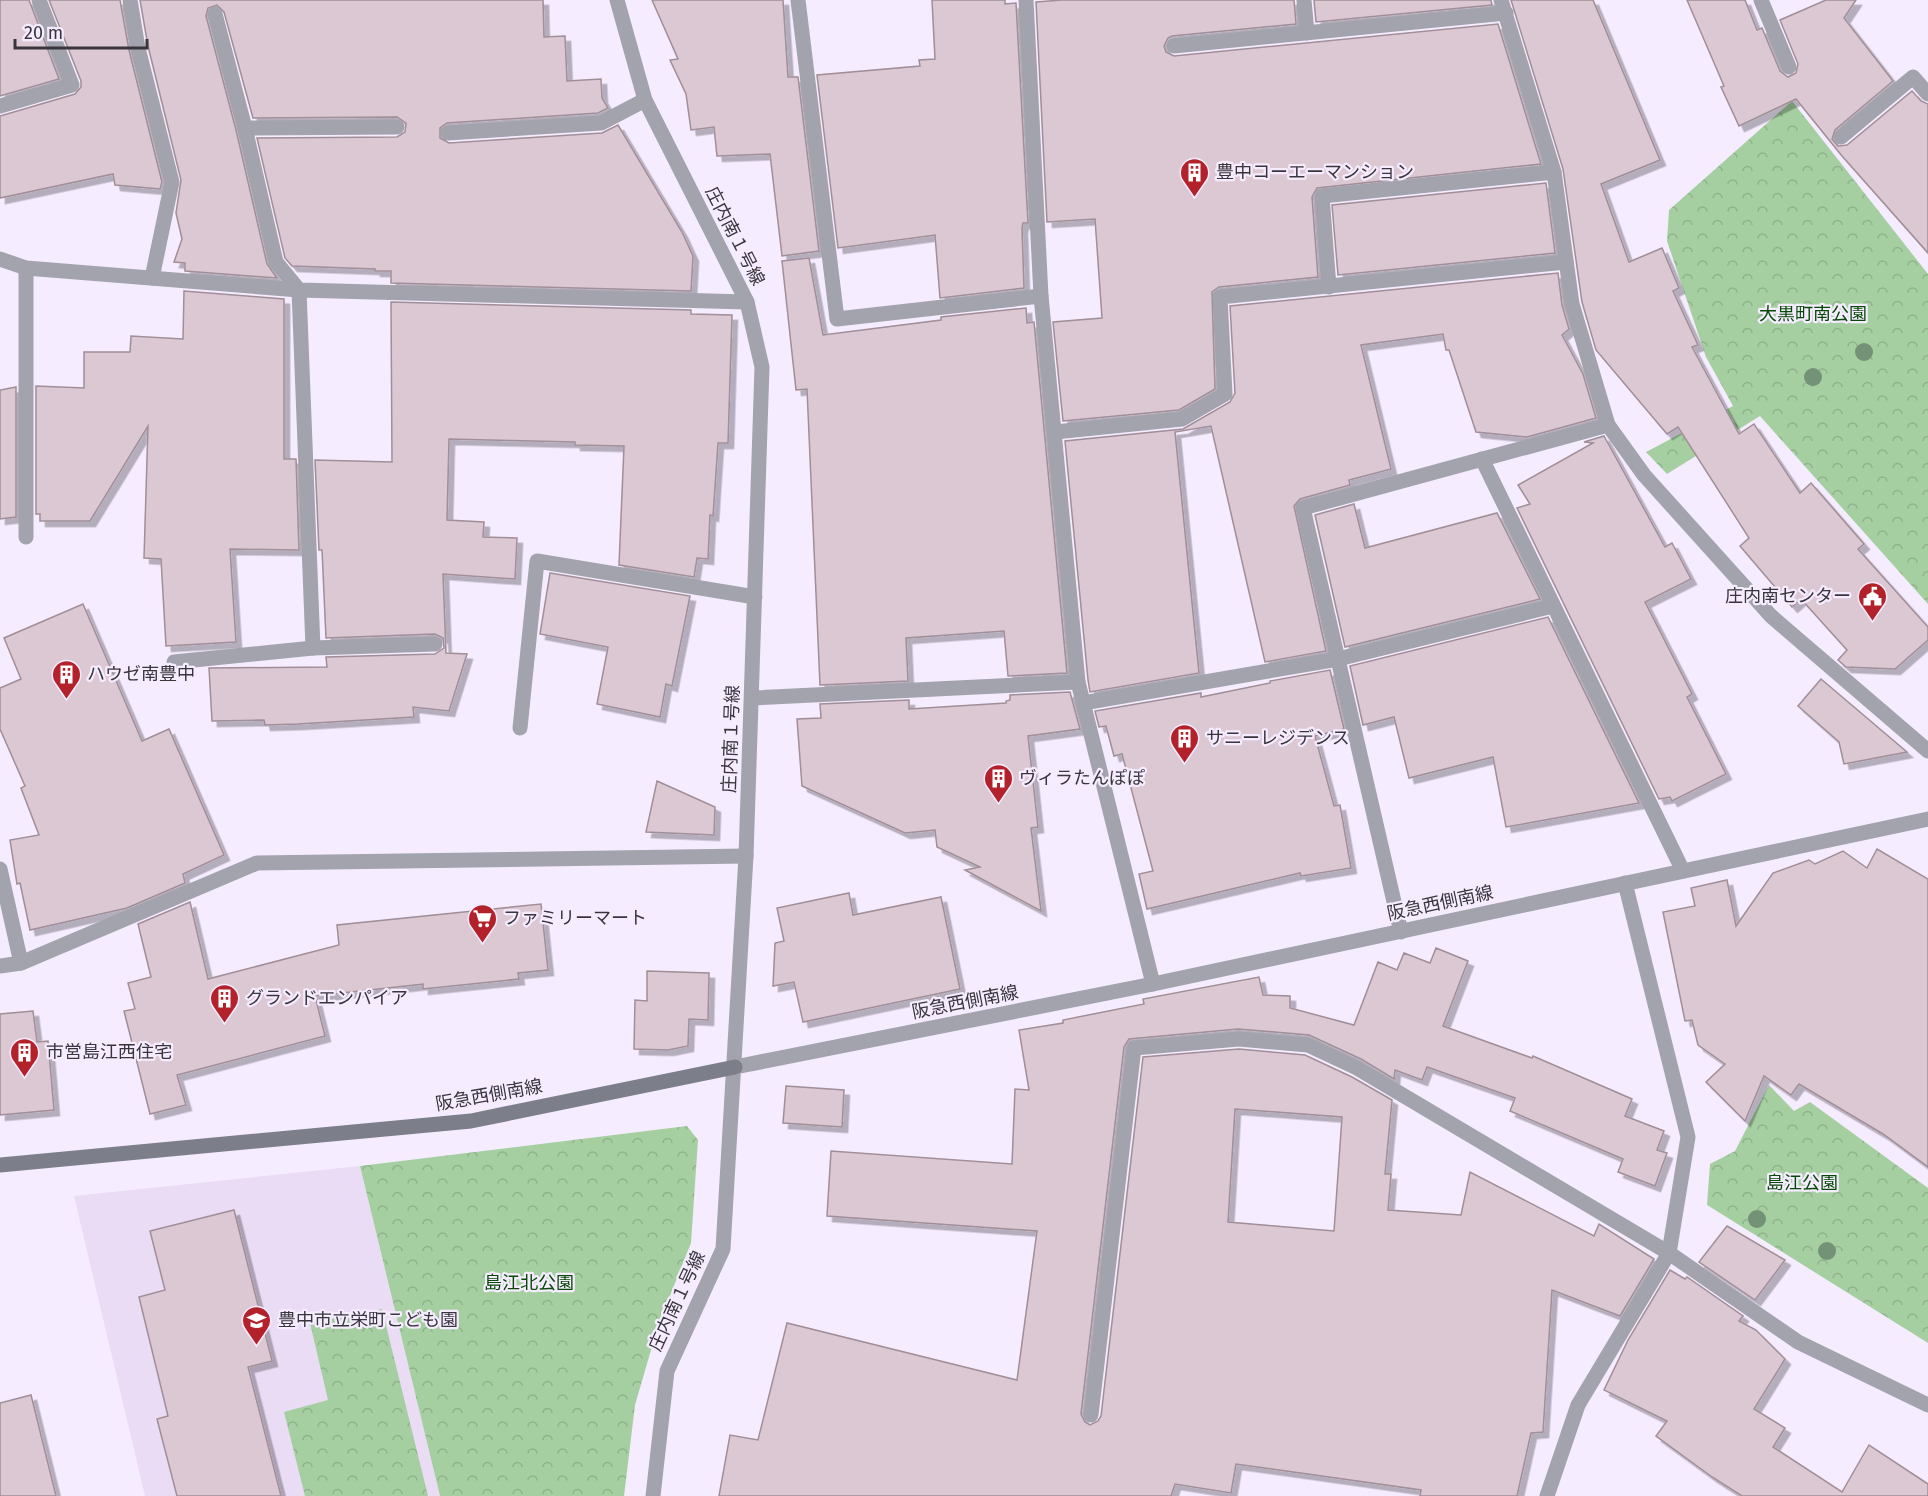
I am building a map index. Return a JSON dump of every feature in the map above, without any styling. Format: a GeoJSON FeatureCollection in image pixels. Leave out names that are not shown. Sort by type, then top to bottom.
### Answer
{"type":"FeatureCollection","features":[{"type":"Feature","properties":{"kind":"street"},"geometry":{"type":"LineString","coordinates":[[0,106],[72,85],[39,0]]}},
{"type":"Feature","properties":{"kind":"street"},"geometry":{"type":"LineString","coordinates":[[130,0],[138,48],[172,182],[152,278]]}},
{"type":"Feature","properties":{"kind":"street","name":"庄内南１号線"},"geometry":{"type":"LineString","coordinates":[[617,0],[645,100],[747,302],[762,366],[746,856],[723,1249],[667,1371],[653,1496]]}},
{"type":"Feature","properties":{"kind":"street"},"geometry":{"type":"LineString","coordinates":[[798,0],[837,319],[1041,296]]}},
{"type":"Feature","properties":{"kind":"street"},"geometry":{"type":"LineString","coordinates":[[1026,0],[1041,296],[1078,682],[1153,984]]}},
{"type":"Feature","properties":{"kind":"street"},"geometry":{"type":"LineString","coordinates":[[1304,0],[1307,33]]}},
{"type":"Feature","properties":{"kind":"street"},"geometry":{"type":"LineString","coordinates":[[1761,0],[1789,68]]}},
{"type":"Feature","properties":{"kind":"street"},"geometry":{"type":"LineString","coordinates":[[1174,46],[1307,33],[1504,7],[1554,172],[1572,304],[1608,425],[1644,475],[1771,616],[1928,752]]}},
{"type":"Feature","properties":{"kind":"street"},"geometry":{"type":"LineString","coordinates":[[215,14],[245,128],[276,262],[299,290],[313,648]]}},
{"type":"Feature","properties":{"kind":"street"},"geometry":{"type":"LineString","coordinates":[[1841,137],[1913,77],[1928,94]]}},
{"type":"Feature","properties":{"kind":"street"},"geometry":{"type":"LineString","coordinates":[[448,133],[601,123],[645,100]]}},
{"type":"Feature","properties":{"kind":"street"},"geometry":{"type":"LineString","coordinates":[[245,128],[397,127]]}},
{"type":"Feature","properties":{"kind":"street"},"geometry":{"type":"LineString","coordinates":[[1329,286],[1322,196],[1554,172]]}},
{"type":"Feature","properties":{"kind":"street"},"geometry":{"type":"LineString","coordinates":[[0,259],[26,268],[299,290],[747,302]]}},
{"type":"Feature","properties":{"kind":"street"},"geometry":{"type":"LineString","coordinates":[[1055,432],[1182,419],[1225,394],[1220,297],[1566,262]]}},
{"type":"Feature","properties":{"kind":"street"},"geometry":{"type":"LineString","coordinates":[[26,268],[26,537]]}},
{"type":"Feature","properties":{"kind":"street"},"geometry":{"type":"LineString","coordinates":[[1401,932],[1303,508],[1608,425]]}},
{"type":"Feature","properties":{"kind":"street"},"geometry":{"type":"LineString","coordinates":[[1482,459],[1683,871]]}},
{"type":"Feature","properties":{"kind":"street"},"geometry":{"type":"LineString","coordinates":[[520,728],[537,561],[755,597]]}},
{"type":"Feature","properties":{"kind":"street"},"geometry":{"type":"LineString","coordinates":[[1083,703],[1338,659],[1553,606]]}},
{"type":"Feature","properties":{"kind":"street"},"geometry":{"type":"LineString","coordinates":[[174,662],[313,648],[435,644]]}},
{"type":"Feature","properties":{"kind":"street"},"geometry":{"type":"LineString","coordinates":[[752,698],[1078,682]]}},
{"type":"Feature","properties":{"kind":"street","name":"阪急西側南線"},"geometry":{"type":"LineString","coordinates":[[0,1165],[471,1121],[1153,984],[1928,819]]}},
{"type":"Feature","properties":{"kind":"street"},"geometry":{"type":"LineString","coordinates":[[0,966],[21,963],[257,862],[746,856]]}},
{"type":"Feature","properties":{"kind":"street"},"geometry":{"type":"LineString","coordinates":[[0,869],[21,963]]}},
{"type":"Feature","properties":{"kind":"street"},"geometry":{"type":"LineString","coordinates":[[1547,1496],[1578,1405],[1669,1253],[1688,1137],[1625,883]]}},
{"type":"Feature","properties":{"kind":"street"},"geometry":{"type":"LineString","coordinates":[[1092,1414],[1134,1048],[1239,1040],[1308,1045],[1357,1068],[1669,1253],[1798,1342],[1928,1405]]}},
{"type":"Feature","properties":{"kind":"shaded area","name":"豊中市立栄町こども園"},"geometry":{"type":"Polygon","coordinates":[[[360,1166],[440,1496],[145,1496],[74,1196],[360,1166]]]}},
{"type":"Feature","properties":{"kind":"green space","name":"大黒町南公園"},"geometry":{"type":"Polygon","coordinates":[[[1792,101],[1928,274],[1928,604],[1760,416],[1667,474],[1646,452],[1733,406],[1706,357],[1667,241],[1669,210],[1792,101]]]}},
{"type":"Feature","properties":{"kind":"green space","name":"島江公園"},"geometry":{"type":"Polygon","coordinates":[[[1769,1085],[1794,1111],[1810,1102],[1928,1188],[1928,1343],[1707,1205],[1710,1164],[1735,1151],[1769,1085]]]}},
{"type":"Feature","properties":{"kind":"green space","name":"島江北公園"},"geometry":{"type":"Polygon","coordinates":[[[687,1126],[698,1140],[691,1243],[658,1326],[635,1405],[624,1496],[440,1496],[360,1166],[687,1126]]]}},
{"type":"Feature","properties":{"kind":"green space"},"geometry":{"type":"Polygon","coordinates":[[[382,1309],[428,1496],[305,1496],[284,1412],[328,1400],[310,1323],[382,1309]]]}},
{"type":"Feature","properties":{"kind":"building"},"geometry":{"type":"Polygon","coordinates":[[[0,0],[29,0],[59,79],[0,96],[0,0]]]}},
{"type":"Feature","properties":{"kind":"building"},"geometry":{"type":"Polygon","coordinates":[[[49,0],[120,0],[129,50],[162,182],[160,189],[115,185],[113,174],[0,198],[0,116],[75,94],[81,87],[81,81],[49,0]]]}},
{"type":"Feature","properties":{"kind":"building"},"geometry":{"type":"Polygon","coordinates":[[[140,0],[543,0],[544,37],[565,36],[567,81],[601,79],[602,98],[608,108],[598,113],[447,123],[440,128],[440,138],[449,143],[602,133],[618,125],[682,232],[693,256],[691,291],[391,283],[391,271],[292,266],[285,258],[257,138],[397,137],[405,132],[406,123],[397,117],[253,118],[224,12],[217,5],[208,8],[206,16],[236,130],[267,264],[277,278],[185,271],[185,263],[174,262],[182,239],[176,213],[181,180],[148,46],[140,0]]]}},
{"type":"Feature","properties":{"kind":"building"},"geometry":{"type":"Polygon","coordinates":[[[652,0],[783,0],[788,77],[798,77],[819,251],[782,256],[770,154],[717,156],[714,127],[691,130],[686,94],[670,60],[678,59],[652,0]]]}},
{"type":"Feature","properties":{"kind":"building"},"geometry":{"type":"Polygon","coordinates":[[[932,0],[1005,0],[1005,4],[1016,3],[1028,223],[1023,223],[1022,228],[1024,288],[940,298],[935,235],[838,248],[817,75],[920,66],[919,60],[935,59],[932,0]]]}},
{"type":"Feature","properties":{"kind":"building"},"geometry":{"type":"Polygon","coordinates":[[[1294,0],[1296,24],[1172,36],[1168,38],[1164,46],[1166,52],[1174,56],[1498,24],[1541,164],[1317,188],[1312,197],[1318,277],[1219,287],[1212,292],[1215,389],[1179,410],[1063,421],[1053,322],[1102,318],[1095,219],[1047,222],[1036,2],[1294,0]]]}},
{"type":"Feature","properties":{"kind":"building"},"geometry":{"type":"Polygon","coordinates":[[[1314,0],[1491,0],[1492,5],[1316,22],[1314,0]]]}},
{"type":"Feature","properties":{"kind":"building"},"geometry":{"type":"Polygon","coordinates":[[[1511,0],[1593,0],[1660,160],[1601,184],[1629,262],[1662,248],[1679,288],[1673,291],[1698,345],[1692,347],[1739,434],[1754,424],[1800,493],[1811,483],[1864,544],[1858,549],[1928,627],[1928,640],[1895,669],[1846,667],[1838,660],[1847,650],[1801,599],[1792,607],[1740,546],[1749,538],[1678,427],[1667,434],[1596,350],[1582,302],[1563,169],[1511,0]]]}},
{"type":"Feature","properties":{"kind":"building"},"geometry":{"type":"Polygon","coordinates":[[[1687,0],[1745,0],[1757,30],[1762,28],[1780,71],[1788,77],[1796,73],[1798,64],[1780,20],[1826,0],[1856,0],[1844,18],[1893,81],[1835,130],[1832,139],[1838,146],[1847,145],[1912,91],[1921,101],[1928,104],[1928,253],[1842,156],[1796,99],[1739,126],[1687,0]]]}},
{"type":"Feature","properties":{"kind":"building"},"geometry":{"type":"Polygon","coordinates":[[[1546,183],[1555,253],[1338,275],[1332,205],[1546,183]]]}},
{"type":"Feature","properties":{"kind":"building"},"geometry":{"type":"Polygon","coordinates":[[[809,258],[823,335],[941,320],[941,317],[1026,308],[1027,323],[1034,322],[1067,673],[1008,676],[1004,631],[906,638],[908,681],[820,685],[807,389],[796,390],[782,261],[809,258]]]}},
{"type":"Feature","properties":{"kind":"building"},"geometry":{"type":"Polygon","coordinates":[[[1558,273],[1562,305],[1569,329],[1562,335],[1583,374],[1596,418],[1527,437],[1476,432],[1449,350],[1446,350],[1443,334],[1361,345],[1391,469],[1349,480],[1350,485],[1300,499],[1294,506],[1326,651],[1265,662],[1211,426],[1175,432],[1199,673],[1090,692],[1065,441],[1183,429],[1230,402],[1235,393],[1230,306],[1558,273]]]}},
{"type":"Feature","properties":{"kind":"building"},"geometry":{"type":"Polygon","coordinates":[[[184,291],[284,299],[284,459],[296,459],[299,550],[230,549],[236,642],[166,646],[161,559],[144,558],[148,426],[90,521],[40,521],[40,514],[36,514],[36,386],[84,388],[84,352],[130,352],[131,336],[183,339],[184,291]]]}},
{"type":"Feature","properties":{"kind":"building"},"geometry":{"type":"Polygon","coordinates":[[[391,302],[691,310],[691,314],[732,315],[728,443],[718,443],[708,559],[697,558],[694,577],[619,565],[624,446],[575,445],[575,442],[449,439],[447,520],[484,522],[483,537],[517,538],[515,579],[443,574],[446,653],[467,654],[449,711],[413,707],[414,717],[298,724],[265,725],[264,720],[212,721],[209,668],[327,667],[326,657],[435,654],[444,648],[443,638],[435,634],[326,638],[315,460],[392,462],[391,302]]]}},
{"type":"Feature","properties":{"kind":"building"},"geometry":{"type":"Polygon","coordinates":[[[16,387],[16,517],[0,519],[0,390],[16,387]]]}},
{"type":"Feature","properties":{"kind":"building"},"geometry":{"type":"Polygon","coordinates":[[[1604,436],[1665,547],[1672,543],[1691,579],[1645,602],[1692,694],[1687,697],[1726,774],[1672,801],[1670,797],[1659,799],[1517,508],[1530,504],[1518,485],[1593,443],[1584,442],[1604,436]]]}},
{"type":"Feature","properties":{"kind":"building"},"geometry":{"type":"Polygon","coordinates":[[[1354,504],[1365,548],[1497,513],[1540,599],[1345,647],[1315,515],[1354,504]]]}},
{"type":"Feature","properties":{"kind":"building"},"geometry":{"type":"Polygon","coordinates":[[[550,573],[690,596],[672,686],[666,684],[660,717],[597,704],[608,647],[540,634],[550,573]]]}},
{"type":"Feature","properties":{"kind":"building"},"geometry":{"type":"Polygon","coordinates":[[[83,604],[142,741],[169,729],[224,855],[183,874],[185,883],[127,908],[30,930],[20,883],[17,884],[10,840],[39,835],[21,788],[25,786],[0,729],[0,688],[21,679],[4,638],[83,604]]]}},
{"type":"Feature","properties":{"kind":"building"},"geometry":{"type":"Polygon","coordinates":[[[1548,617],[1639,803],[1506,827],[1493,757],[1409,778],[1394,717],[1363,725],[1350,666],[1548,617]]]}},
{"type":"Feature","properties":{"kind":"building"},"geometry":{"type":"Polygon","coordinates":[[[1330,670],[1344,729],[1315,736],[1334,806],[1340,805],[1351,868],[1301,876],[1300,873],[1147,909],[1139,874],[1153,871],[1122,754],[1114,756],[1106,726],[1099,727],[1095,711],[1201,693],[1201,697],[1330,670]]]}},
{"type":"Feature","properties":{"kind":"building"},"geometry":{"type":"Polygon","coordinates":[[[1821,679],[1907,752],[1844,764],[1839,742],[1798,706],[1821,679]]]}},
{"type":"Feature","properties":{"kind":"building"},"geometry":{"type":"Polygon","coordinates":[[[1070,692],[1080,729],[1028,736],[1038,827],[1031,828],[1041,911],[965,870],[980,867],[937,847],[935,830],[905,833],[802,786],[797,719],[821,718],[820,704],[909,700],[909,709],[1006,703],[1010,700],[1010,695],[1070,692]]]}},
{"type":"Feature","properties":{"kind":"building"},"geometry":{"type":"Polygon","coordinates":[[[657,781],[715,807],[714,835],[646,832],[657,781]]]}},
{"type":"Feature","properties":{"kind":"building"},"geometry":{"type":"Polygon","coordinates":[[[1877,849],[1928,879],[1928,1167],[1883,1134],[1799,1084],[1791,1095],[1764,1076],[1745,1121],[1706,1082],[1725,1064],[1698,1045],[1692,1020],[1685,1021],[1663,912],[1695,906],[1691,888],[1727,880],[1736,926],[1773,873],[1809,860],[1815,864],[1843,851],[1867,868],[1877,849]]]}},
{"type":"Feature","properties":{"kind":"building"},"geometry":{"type":"Polygon","coordinates":[[[849,893],[853,915],[941,897],[960,989],[803,1022],[794,982],[773,986],[775,943],[784,941],[777,908],[849,893]]]}},
{"type":"Feature","properties":{"kind":"building"},"geometry":{"type":"Polygon","coordinates":[[[190,902],[208,979],[339,945],[337,925],[541,904],[548,970],[518,973],[519,979],[423,989],[423,984],[315,996],[325,1036],[177,1075],[186,1105],[150,1114],[124,1011],[135,1009],[128,983],[151,977],[138,924],[190,902]]]}},
{"type":"Feature","properties":{"kind":"building"},"geometry":{"type":"Polygon","coordinates":[[[1436,948],[1468,961],[1443,1026],[1532,1058],[1533,1056],[1632,1099],[1625,1116],[1664,1131],[1657,1150],[1667,1153],[1655,1186],[1618,1172],[1623,1159],[1510,1111],[1515,1098],[1427,1067],[1422,1080],[1395,1070],[1394,1079],[1361,1059],[1309,1035],[1238,1029],[1129,1039],[1124,1047],[1081,1414],[1085,1422],[1090,1425],[1098,1421],[1101,1416],[1143,1057],[1239,1049],[1305,1055],[1352,1077],[1392,1100],[1385,1174],[1391,1174],[1388,1210],[1461,1215],[1470,1172],[1594,1236],[1599,1224],[1654,1259],[1620,1316],[1552,1290],[1543,1432],[1531,1433],[1517,1496],[1420,1496],[1421,1490],[1236,1464],[1231,1493],[1175,1484],[1171,1496],[719,1496],[730,1435],[758,1440],[787,1323],[1017,1380],[1037,1231],[827,1216],[831,1151],[1012,1164],[1015,1089],[1029,1090],[1019,1030],[1063,1023],[1063,1020],[1144,1004],[1143,999],[1259,977],[1263,995],[1290,996],[1290,1008],[1354,1025],[1378,962],[1397,970],[1404,953],[1430,963],[1436,948]],[[1235,1109],[1228,1222],[1334,1231],[1342,1117],[1235,1109]]]}},
{"type":"Feature","properties":{"kind":"building"},"geometry":{"type":"Polygon","coordinates":[[[647,971],[709,973],[708,1020],[689,1019],[688,1046],[668,1050],[634,1049],[635,1000],[647,1001],[647,971]]]}},
{"type":"Feature","properties":{"kind":"building","name":"市営島江西住宅"},"geometry":{"type":"Polygon","coordinates":[[[33,1011],[37,1042],[48,1041],[54,1110],[0,1115],[0,1014],[33,1011]]]}},
{"type":"Feature","properties":{"kind":"building"},"geometry":{"type":"Polygon","coordinates":[[[786,1086],[844,1090],[842,1127],[783,1123],[786,1086]]]}},
{"type":"Feature","properties":{"kind":"building"},"geometry":{"type":"Polygon","coordinates":[[[234,1210],[272,1361],[248,1367],[281,1496],[177,1496],[157,1419],[168,1416],[139,1297],[165,1290],[150,1231],[234,1210]]]}},
{"type":"Feature","properties":{"kind":"building"},"geometry":{"type":"Polygon","coordinates":[[[1727,1226],[1785,1260],[1755,1300],[1699,1262],[1727,1226]]]}},
{"type":"Feature","properties":{"kind":"building"},"geometry":{"type":"Polygon","coordinates":[[[1670,1270],[1685,1279],[1687,1277],[1743,1316],[1739,1321],[1756,1330],[1785,1359],[1754,1409],[1785,1428],[1773,1447],[1842,1492],[1869,1445],[1928,1484],[1928,1496],[1742,1496],[1656,1436],[1667,1421],[1604,1390],[1628,1340],[1670,1270]]]}},
{"type":"Feature","properties":{"kind":"building"},"geometry":{"type":"Polygon","coordinates":[[[31,1395],[56,1496],[0,1496],[0,1403],[31,1395]]]}},
{"type":"Feature","properties":{"kind":"place","name":"豊中コーエーマンション"},"geometry":{"type":"Point","coordinates":[1195,198]}},
{"type":"Feature","properties":{"kind":"place","name":"庄内南センター"},"geometry":{"type":"Point","coordinates":[1872,622]}},
{"type":"Feature","properties":{"kind":"place","name":"ハウゼ南豊中"},"geometry":{"type":"Point","coordinates":[66,700]}},
{"type":"Feature","properties":{"kind":"place","name":"サニーレジデンス"},"geometry":{"type":"Point","coordinates":[1185,764]}},
{"type":"Feature","properties":{"kind":"place","name":"ヴィラたんぽぽ"},"geometry":{"type":"Point","coordinates":[998,804]}},
{"type":"Feature","properties":{"kind":"place","name":"ファミリーマート"},"geometry":{"type":"Point","coordinates":[482,944]}},
{"type":"Feature","properties":{"kind":"place","name":"グランドエンパイア"},"geometry":{"type":"Point","coordinates":[225,1024]}},
{"type":"Feature","properties":{"kind":"place","name":"市営島江西住宅"},"geometry":{"type":"Point","coordinates":[25,1078]}},
{"type":"Feature","properties":{"kind":"place","name":"豊中市立栄町こども園"},"geometry":{"type":"Point","coordinates":[257,1346]}}]}
